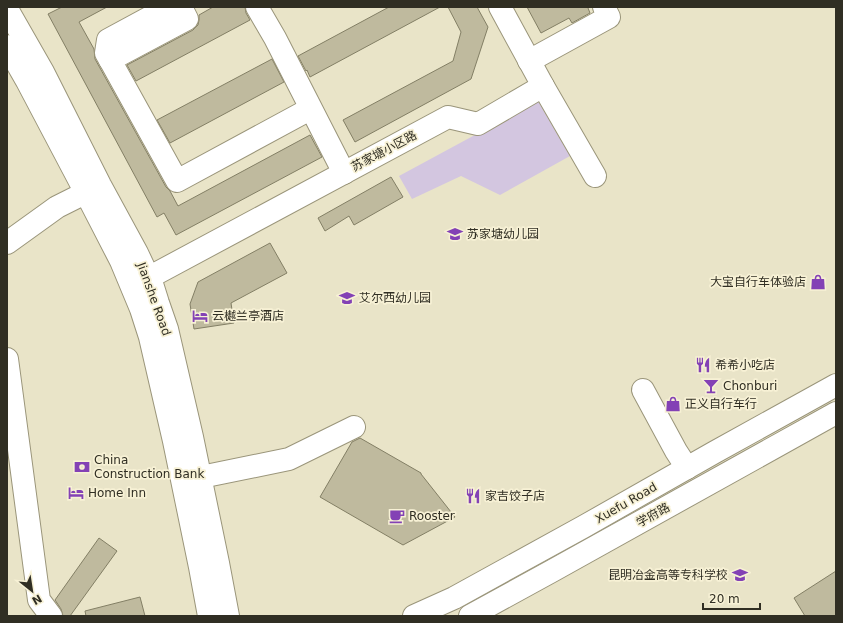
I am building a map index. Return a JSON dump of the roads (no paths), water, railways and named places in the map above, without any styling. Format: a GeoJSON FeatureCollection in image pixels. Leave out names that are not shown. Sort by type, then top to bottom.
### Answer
{"type":"FeatureCollection","features":[{"type":"Feature","properties":{"kind":"street"},"geometry":{"type":"LineString","coordinates":[[257,7],[275,38],[344,173]]}},
{"type":"Feature","properties":{"kind":"street"},"geometry":{"type":"LineString","coordinates":[[500,7],[543,86],[595,176]]}},
{"type":"Feature","properties":{"kind":"street"},"geometry":{"type":"LineString","coordinates":[[529,60],[609,17],[604,7]]}},
{"type":"Feature","properties":{"kind":"street","name":"Jianshe Road"},"geometry":{"type":"LineString","coordinates":[[8,8],[43,72],[93,189],[135,294],[150,337],[174,441],[209,616]]}},
{"type":"Feature","properties":{"kind":"street"},"geometry":{"type":"LineString","coordinates":[[182,8],[187,19],[110,60],[177,181],[310,109]]}},
{"type":"Feature","properties":{"kind":"street","name":"Jianshe Road"},"geometry":{"type":"LineString","coordinates":[[7,46],[30,88],[93,189],[137,253],[156,298],[167,329],[201,477],[228,616]]}},
{"type":"Feature","properties":{"kind":"street","name":"苏家塘小区路"},"geometry":{"type":"LineString","coordinates":[[148,278],[448,117],[478,124],[543,86]]}},
{"type":"Feature","properties":{"kind":"street"},"geometry":{"type":"LineString","coordinates":[[7,243],[57,207],[93,189]]}},
{"type":"Feature","properties":{"kind":"street"},"geometry":{"type":"LineString","coordinates":[[7,359],[43,611]]}},
{"type":"Feature","properties":{"kind":"street","name":"Xuefu Road"},"geometry":{"type":"LineString","coordinates":[[414,616],[460,594],[583,527],[836,385]]}},
{"type":"Feature","properties":{"kind":"street"},"geometry":{"type":"LineString","coordinates":[[643,390],[676,451],[687,468]]}},
{"type":"Feature","properties":{"kind":"street","name":"学府路"},"geometry":{"type":"LineString","coordinates":[[470,616],[552,572],[836,413]]}},
{"type":"Feature","properties":{"kind":"street"},"geometry":{"type":"LineString","coordinates":[[201,477],[289,459],[354,428]]}},
{"type":"Feature","properties":{"kind":"place","name":"苏家塘幼儿园"},"geometry":{"type":"Point","coordinates":[455,234]}},
{"type":"Feature","properties":{"kind":"place","name":"大宝自行车体验店"},"geometry":{"type":"Point","coordinates":[818,282]}},
{"type":"Feature","properties":{"kind":"place","name":"艾尔西幼儿园"},"geometry":{"type":"Point","coordinates":[347,298]}},
{"type":"Feature","properties":{"kind":"place","name":"云樾兰亭酒店"},"geometry":{"type":"Point","coordinates":[200,316]}},
{"type":"Feature","properties":{"kind":"place","name":"希希小吃店"},"geometry":{"type":"Point","coordinates":[703,365]}},
{"type":"Feature","properties":{"kind":"place","name":"Chonburi"},"geometry":{"type":"Point","coordinates":[711,386]}},
{"type":"Feature","properties":{"kind":"place","name":"正义自行车行"},"geometry":{"type":"Point","coordinates":[673,404]}},
{"type":"Feature","properties":{"kind":"place","name":"China Construction Bank"},"geometry":{"type":"Point","coordinates":[82,467]}},
{"type":"Feature","properties":{"kind":"place","name":"Home Inn"},"geometry":{"type":"Point","coordinates":[76,493]}},
{"type":"Feature","properties":{"kind":"place","name":"家吉饺子店"},"geometry":{"type":"Point","coordinates":[473,496]}},
{"type":"Feature","properties":{"kind":"place","name":"Rooster"},"geometry":{"type":"Point","coordinates":[397,516]}},
{"type":"Feature","properties":{"kind":"place","name":"昆明冶金高等专科学校"},"geometry":{"type":"Point","coordinates":[740,575]}}]}
